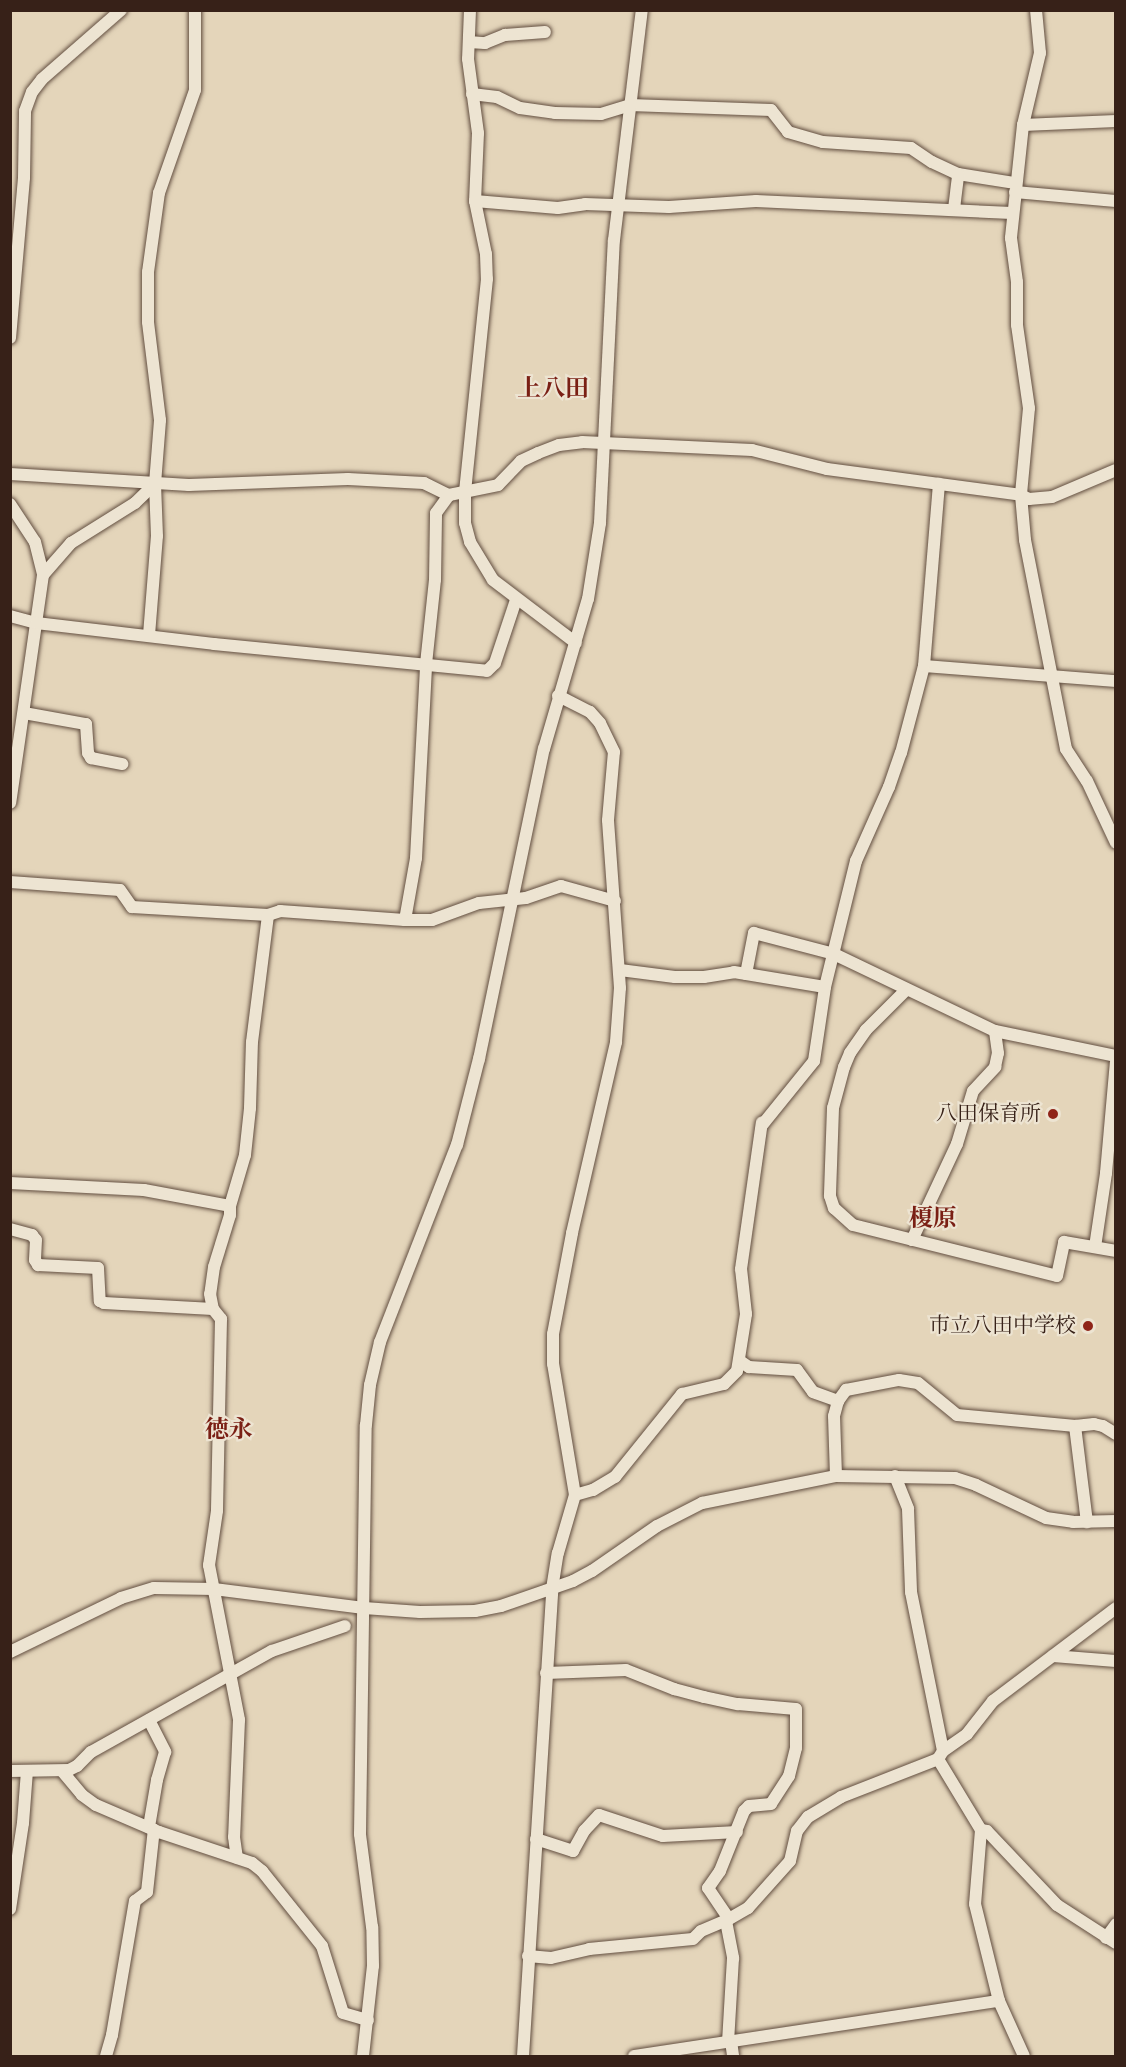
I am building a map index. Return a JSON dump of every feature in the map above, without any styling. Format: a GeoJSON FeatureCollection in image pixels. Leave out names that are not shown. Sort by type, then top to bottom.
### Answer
{"type":"FeatureCollection","features":[{"type":"Feature","properties":{"kind":"street"},"geometry":{"type":"LineString","coordinates":[[10,338],[24,178],[25,111],[32,92],[42,79],[121,10]]}},
{"type":"Feature","properties":{"kind":"street"},"geometry":{"type":"LineString","coordinates":[[149,634],[158,536],[155,484],[160,420],[148,322],[148,272],[159,193],[195,90],[195,10]]}},
{"type":"Feature","properties":{"kind":"street"},"geometry":{"type":"LineString","coordinates":[[470,10],[472,94],[478,133],[475,201],[486,254],[487,279],[465,493],[465,523],[470,542],[493,580],[516,600],[576,643]]}},
{"type":"Feature","properties":{"kind":"street"},"geometry":{"type":"LineString","coordinates":[[363,2056],[372,1993],[372,1927],[360,1834],[366,1425],[370,1385],[380,1342],[457,1145],[479,1059],[558,696],[588,598],[600,523],[618,203],[642,10]]}},
{"type":"Feature","properties":{"kind":"street"},"geometry":{"type":"LineString","coordinates":[[1036,10],[1040,53],[1023,124],[1011,238],[1017,282],[1017,324],[1029,408],[1021,495],[1032,584],[1066,749],[1087,782],[1116,843]]}},
{"type":"Feature","properties":{"kind":"street"},"geometry":{"type":"LineString","coordinates":[[469,42],[485,44],[505,35],[545,32]]}},
{"type":"Feature","properties":{"kind":"street"},"geometry":{"type":"LineString","coordinates":[[472,94],[497,97],[520,108],[555,113],[601,114],[630,105],[771,110],[788,132],[823,142],[911,148],[932,162],[958,174],[1015,188],[1116,201]]}},
{"type":"Feature","properties":{"kind":"street"},"geometry":{"type":"LineString","coordinates":[[1023,124],[1116,122]]}},
{"type":"Feature","properties":{"kind":"street"},"geometry":{"type":"LineString","coordinates":[[954,209],[958,174]]}},
{"type":"Feature","properties":{"kind":"street"},"geometry":{"type":"LineString","coordinates":[[475,201],[558,208],[618,203],[669,207],[756,201],[1012,213]]}},
{"type":"Feature","properties":{"kind":"street"},"geometry":{"type":"LineString","coordinates":[[10,474],[155,484],[348,479],[424,483],[449,495],[498,485],[521,462],[559,445],[605,443],[752,450],[827,469],[1021,495],[1029,499],[1052,497],[1116,470]]}},
{"type":"Feature","properties":{"kind":"street"},"geometry":{"type":"LineString","coordinates":[[43,575],[71,543],[135,503],[155,484]]}},
{"type":"Feature","properties":{"kind":"street"},"geometry":{"type":"LineString","coordinates":[[575,1495],[593,1490],[615,1477],[682,1394],[724,1384],[731,1379],[740,1361],[746,1314],[741,1269],[762,1123],[814,1061],[825,987],[856,861],[893,776],[924,666],[939,484]]}},
{"type":"Feature","properties":{"kind":"street"},"geometry":{"type":"LineString","coordinates":[[405,920],[416,858],[426,664],[435,580],[436,513],[449,495]]}},
{"type":"Feature","properties":{"kind":"street"},"geometry":{"type":"LineString","coordinates":[[10,504],[35,542],[43,575],[10,803]]}},
{"type":"Feature","properties":{"kind":"street"},"geometry":{"type":"LineString","coordinates":[[10,616],[36,623],[149,634],[214,644],[487,671],[495,663],[516,600]]}},
{"type":"Feature","properties":{"kind":"street"},"geometry":{"type":"LineString","coordinates":[[924,666],[1116,681]]}},
{"type":"Feature","properties":{"kind":"street"},"geometry":{"type":"LineString","coordinates":[[523,2056],[552,1589],[558,1553],[575,1495],[553,1364],[553,1334],[577,1210],[616,1042],[620,970],[608,820],[614,752],[600,723],[590,712],[558,696]]}},
{"type":"Feature","properties":{"kind":"street"},"geometry":{"type":"LineString","coordinates":[[24,713],[86,724],[88,753],[91,758],[122,764]]}},
{"type":"Feature","properties":{"kind":"street"},"geometry":{"type":"LineString","coordinates":[[10,882],[120,890],[132,907],[268,915],[280,911],[405,920],[432,920],[479,903],[512,900],[568,886],[615,901]]}},
{"type":"Feature","properties":{"kind":"street"},"geometry":{"type":"LineString","coordinates":[[237,1858],[234,1837],[239,1720],[210,1565],[217,1511],[221,1319],[213,1309],[210,1294],[214,1267],[245,1155],[250,1108],[252,1042],[268,915]]}},
{"type":"Feature","properties":{"kind":"street"},"geometry":{"type":"LineString","coordinates":[[746,974],[753,933],[834,954],[996,1031],[1116,1056]]}},
{"type":"Feature","properties":{"kind":"street"},"geometry":{"type":"LineString","coordinates":[[620,970],[675,978],[731,973],[746,974],[825,987]]}},
{"type":"Feature","properties":{"kind":"street"},"geometry":{"type":"LineString","coordinates":[[906,990],[866,1030],[850,1053],[844,1067],[833,1108],[830,1196],[834,1208],[853,1225],[1057,1276],[1064,1242],[1116,1251]]}},
{"type":"Feature","properties":{"kind":"street"},"geometry":{"type":"LineString","coordinates":[[912,1240],[957,1144],[973,1091],[995,1067],[998,1053],[996,1031]]}},
{"type":"Feature","properties":{"kind":"street"},"geometry":{"type":"LineString","coordinates":[[1095,1247],[1111,1174],[1116,1062]]}},
{"type":"Feature","properties":{"kind":"street"},"geometry":{"type":"LineString","coordinates":[[10,1183],[144,1190],[230,1206]]}},
{"type":"Feature","properties":{"kind":"street"},"geometry":{"type":"LineString","coordinates":[[10,1229],[32,1235],[36,1240],[35,1260],[38,1265],[98,1268],[100,1301],[104,1303],[213,1309]]}},
{"type":"Feature","properties":{"kind":"street"},"geometry":{"type":"LineString","coordinates":[[740,1361],[749,1367],[797,1370],[813,1392],[838,1401]]}},
{"type":"Feature","properties":{"kind":"street"},"geometry":{"type":"LineString","coordinates":[[836,1476],[834,1416],[838,1401],[846,1390],[899,1380],[918,1383],[957,1415],[1075,1426],[1103,1425],[1116,1434]]}},
{"type":"Feature","properties":{"kind":"street"},"geometry":{"type":"LineString","coordinates":[[1075,1426],[1087,1522]]}},
{"type":"Feature","properties":{"kind":"street"},"geometry":{"type":"LineString","coordinates":[[10,1652],[138,1592],[154,1588],[214,1589],[296,1597],[364,1608],[434,1612],[475,1611],[552,1589],[592,1571],[657,1526],[702,1503],[836,1476],[955,1478],[976,1485],[1046,1518],[1087,1522],[1116,1521]]}},
{"type":"Feature","properties":{"kind":"street"},"geometry":{"type":"LineString","coordinates":[[895,1476],[908,1509],[911,1592],[941,1755],[981,1830],[975,1904],[999,2001],[1024,2056]]}},
{"type":"Feature","properties":{"kind":"street"},"geometry":{"type":"LineString","coordinates":[[528,1956],[551,1958],[589,1949],[693,1939],[701,1931],[748,1908],[790,1862],[797,1831],[808,1817],[841,1797],[941,1755],[967,1734],[993,1701],[1116,1608]]}},
{"type":"Feature","properties":{"kind":"street"},"geometry":{"type":"LineString","coordinates":[[10,1771],[62,1771],[77,1766],[91,1752],[272,1652],[345,1626]]}},
{"type":"Feature","properties":{"kind":"street"},"geometry":{"type":"LineString","coordinates":[[1053,1656],[1116,1661]]}},
{"type":"Feature","properties":{"kind":"street"},"geometry":{"type":"LineString","coordinates":[[546,1673],[626,1671],[674,1689],[704,1697],[738,1704],[796,1709],[796,1748],[789,1776],[771,1804],[749,1806],[744,1810],[720,1870],[708,1888],[727,1920],[733,1958],[730,2041],[733,2056]]}},
{"type":"Feature","properties":{"kind":"street"},"geometry":{"type":"LineString","coordinates":[[106,2056],[112,2036],[135,1901],[147,1892],[157,1780],[165,1752],[149,1720]]}},
{"type":"Feature","properties":{"kind":"street"},"geometry":{"type":"LineString","coordinates":[[10,1909],[23,1823],[27,1771]]}},
{"type":"Feature","properties":{"kind":"street"},"geometry":{"type":"LineString","coordinates":[[62,1771],[82,1795],[96,1805],[152,1828],[252,1863],[262,1871],[322,1946],[344,2013],[368,2020]]}},
{"type":"Feature","properties":{"kind":"street"},"geometry":{"type":"LineString","coordinates":[[536,1839],[573,1851],[584,1831],[599,1815],[663,1836],[737,1832]]}},
{"type":"Feature","properties":{"kind":"street"},"geometry":{"type":"LineString","coordinates":[[981,1830],[987,1831],[1057,1905],[1111,1941],[1116,1924]]}},
{"type":"Feature","properties":{"kind":"street"},"geometry":{"type":"LineString","coordinates":[[634,2056],[999,2001]]}},
{"type":"Feature","properties":{"kind":"place","name":"八田保育所"},"geometry":{"type":"Point","coordinates":[1053,1114]}},
{"type":"Feature","properties":{"kind":"place","name":"市立八田中学校"},"geometry":{"type":"Point","coordinates":[1088,1326]}},
{"type":"Feature","properties":{"kind":"district","name":"上八田"},"geometry":{"type":"Point","coordinates":[553,389]}},
{"type":"Feature","properties":{"kind":"district","name":"榎原"},"geometry":{"type":"Point","coordinates":[933,1219]}},
{"type":"Feature","properties":{"kind":"district","name":"徳永"},"geometry":{"type":"Point","coordinates":[229,1430]}}]}
